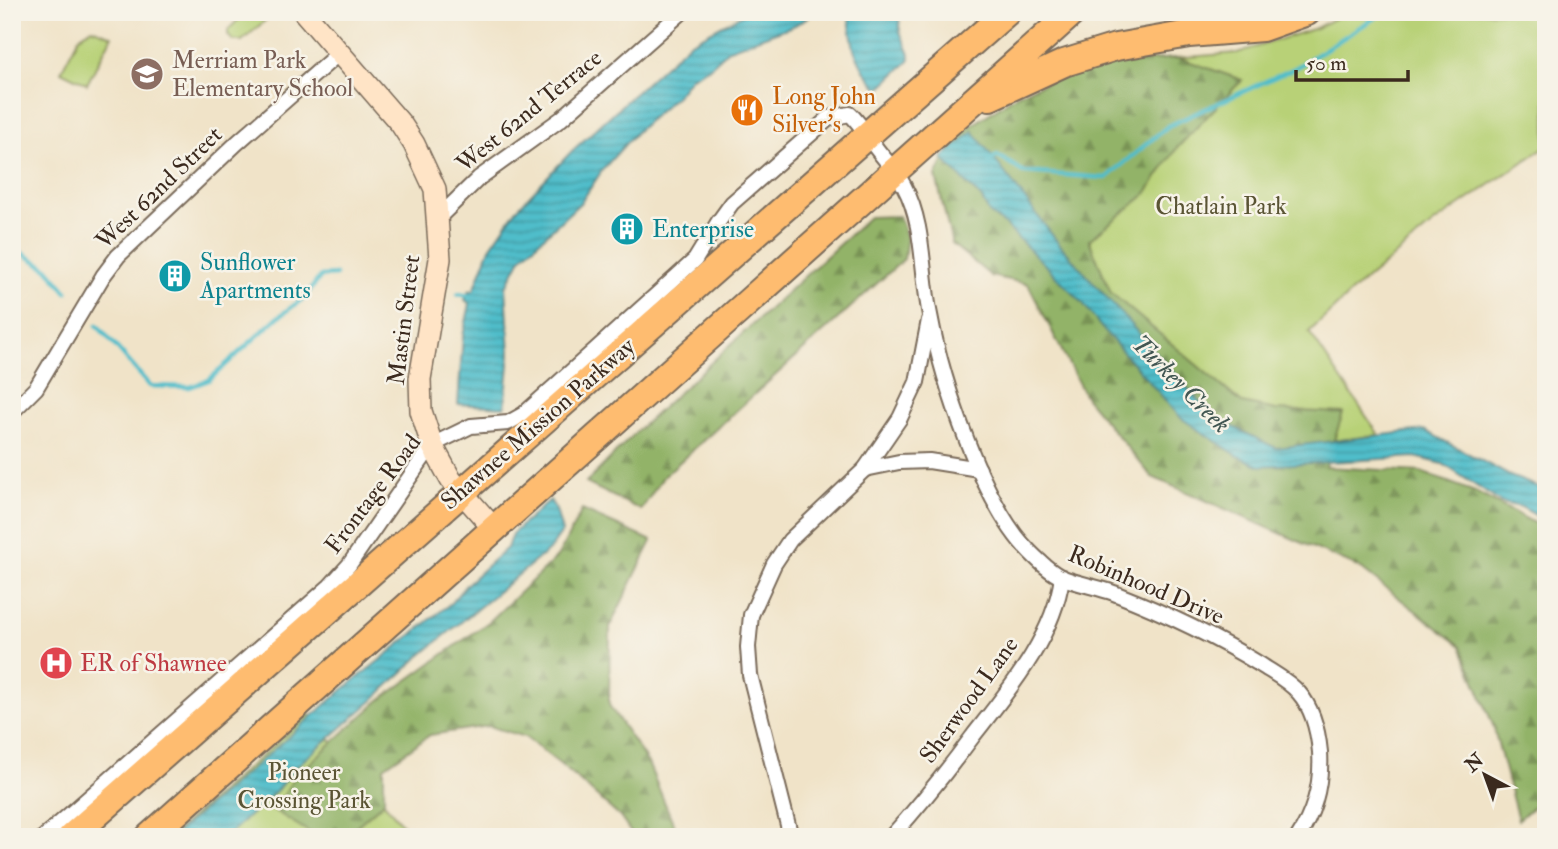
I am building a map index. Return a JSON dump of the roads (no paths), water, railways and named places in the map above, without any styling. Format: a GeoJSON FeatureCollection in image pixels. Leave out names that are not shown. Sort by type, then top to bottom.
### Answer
{"type":"FeatureCollection","features":[{"type":"Feature","properties":{"kind":"highway","name":"Shawnee Mission Parkway"},"geometry":{"type":"LineString","coordinates":[[71,837],[1007,12]]}},
{"type":"Feature","properties":{"kind":"highway","name":"Shawnee Mission Parkway"},"geometry":{"type":"LineString","coordinates":[[149,837],[1073,12]]}},
{"type":"Feature","properties":{"kind":"highway"},"geometry":{"type":"LineString","coordinates":[[966,108],[1064,63],[1116,47],[1189,34],[1262,28],[1307,12]]}},
{"type":"Feature","properties":{"kind":"street","name":"Mastin Street"},"geometry":{"type":"LineString","coordinates":[[304,12],[389,109],[414,144],[435,189],[440,259],[420,379],[421,411],[432,445],[451,480],[495,530]]}},
{"type":"Feature","properties":{"kind":"street","name":"West 62nd Terrace"},"geometry":{"type":"LineString","coordinates":[[437,219],[479,178],[561,119],[682,12]]}},
{"type":"Feature","properties":{"kind":"street","name":"West 62nd Street"},"geometry":{"type":"LineString","coordinates":[[12,412],[36,388],[103,276],[118,256],[237,143],[339,52]]}},
{"type":"Feature","properties":{"kind":"street","name":"Frontage Road"},"geometry":{"type":"LineString","coordinates":[[44,837],[330,586],[349,565],[432,445],[471,426],[508,423],[524,414],[695,260],[732,203],[829,118],[850,114],[867,136]]}},
{"type":"Feature","properties":{"kind":"street","name":"Robinhood Drive"},"geometry":{"type":"LineString","coordinates":[[867,136],[904,186],[914,212],[930,315],[959,418],[979,469],[1017,537],[1029,551],[1062,577],[1115,594],[1210,635],[1288,683],[1299,693],[1312,713],[1319,738],[1320,785],[1313,808],[1298,837]]}},
{"type":"Feature","properties":{"kind":"street","name":"Robinhood Drive"},"geometry":{"type":"LineString","coordinates":[[791,837],[750,675],[748,647],[751,615],[774,564],[790,540],[865,469],[900,418],[917,383],[930,315]]}},
{"type":"Feature","properties":{"kind":"street"},"geometry":{"type":"LineString","coordinates":[[865,469],[899,462],[929,461],[979,469]]}},
{"type":"Feature","properties":{"kind":"street","name":"Sherwood Lane"},"geometry":{"type":"LineString","coordinates":[[891,837],[956,760],[1018,675],[1046,629],[1059,597],[1062,577]]}},
{"type":"Feature","properties":{"kind":"water"},"geometry":{"type":"Polygon","coordinates":[[[747,12],[816,12],[795,25],[729,49],[710,67],[691,77],[677,95],[636,132],[603,169],[581,202],[521,258],[506,287],[510,354],[505,407],[458,404],[463,336],[470,304],[465,300],[469,291],[474,290],[490,248],[516,210],[571,152],[689,43],[747,12]]]}},
{"type":"Feature","properties":{"kind":"water"},"geometry":{"type":"Polygon","coordinates":[[[848,12],[901,12],[900,32],[910,60],[879,89],[865,72],[854,50],[848,12]]]}},
{"type":"Feature","properties":{"kind":"water","name":"Turkey Creek"},"geometry":{"type":"Polygon","coordinates":[[[973,131],[1060,245],[1213,417],[1276,448],[1424,430],[1510,476],[1546,490],[1546,521],[1521,507],[1502,503],[1443,464],[1415,457],[1260,466],[1238,456],[1181,418],[1082,302],[1004,224],[989,213],[982,199],[942,158],[973,131]]]}},
{"type":"Feature","properties":{"kind":"water"},"geometry":{"type":"Polygon","coordinates":[[[550,500],[556,510],[562,532],[550,549],[421,655],[297,766],[278,789],[226,837],[172,837],[345,688],[451,603],[467,584],[507,548],[512,534],[550,500]]]}},
{"type":"Feature","properties":{"kind":"waterway"},"geometry":{"type":"LineString","coordinates":[[989,162],[997,155],[1023,172],[1106,178],[1168,126],[1297,67],[1384,12]]}},
{"type":"Feature","properties":{"kind":"waterway"},"geometry":{"type":"LineString","coordinates":[[12,247],[47,268],[67,292]]}},
{"type":"Feature","properties":{"kind":"waterway"},"geometry":{"type":"LineString","coordinates":[[97,325],[150,386],[190,387],[209,380],[277,318],[304,298],[321,276],[336,275]]}},
{"type":"Feature","properties":{"kind":"waterway"},"geometry":{"type":"LineString","coordinates":[[458,294],[470,296]]}},
{"type":"Feature","properties":{"kind":"place","name":"Merriam Park Elementary School"},"geometry":{"type":"Point","coordinates":[147,74]}},
{"type":"Feature","properties":{"kind":"place","name":"Long John Silver's"},"geometry":{"type":"Point","coordinates":[747,110]}},
{"type":"Feature","properties":{"kind":"place","name":"Enterprise"},"geometry":{"type":"Point","coordinates":[627,229]}},
{"type":"Feature","properties":{"kind":"place","name":"Sunflower Apartments"},"geometry":{"type":"Point","coordinates":[175,276]}},
{"type":"Feature","properties":{"kind":"place","name":"ER of Shawnee"},"geometry":{"type":"Point","coordinates":[56,663]}},
{"type":"Feature","properties":{"kind":"park label","name":"Chatlain Park"},"geometry":{"type":"Point","coordinates":[1221,206]}},
{"type":"Feature","properties":{"kind":"park label","name":"Pioneer Crossing Park"},"geometry":{"type":"Point","coordinates":[304,786]}}]}
